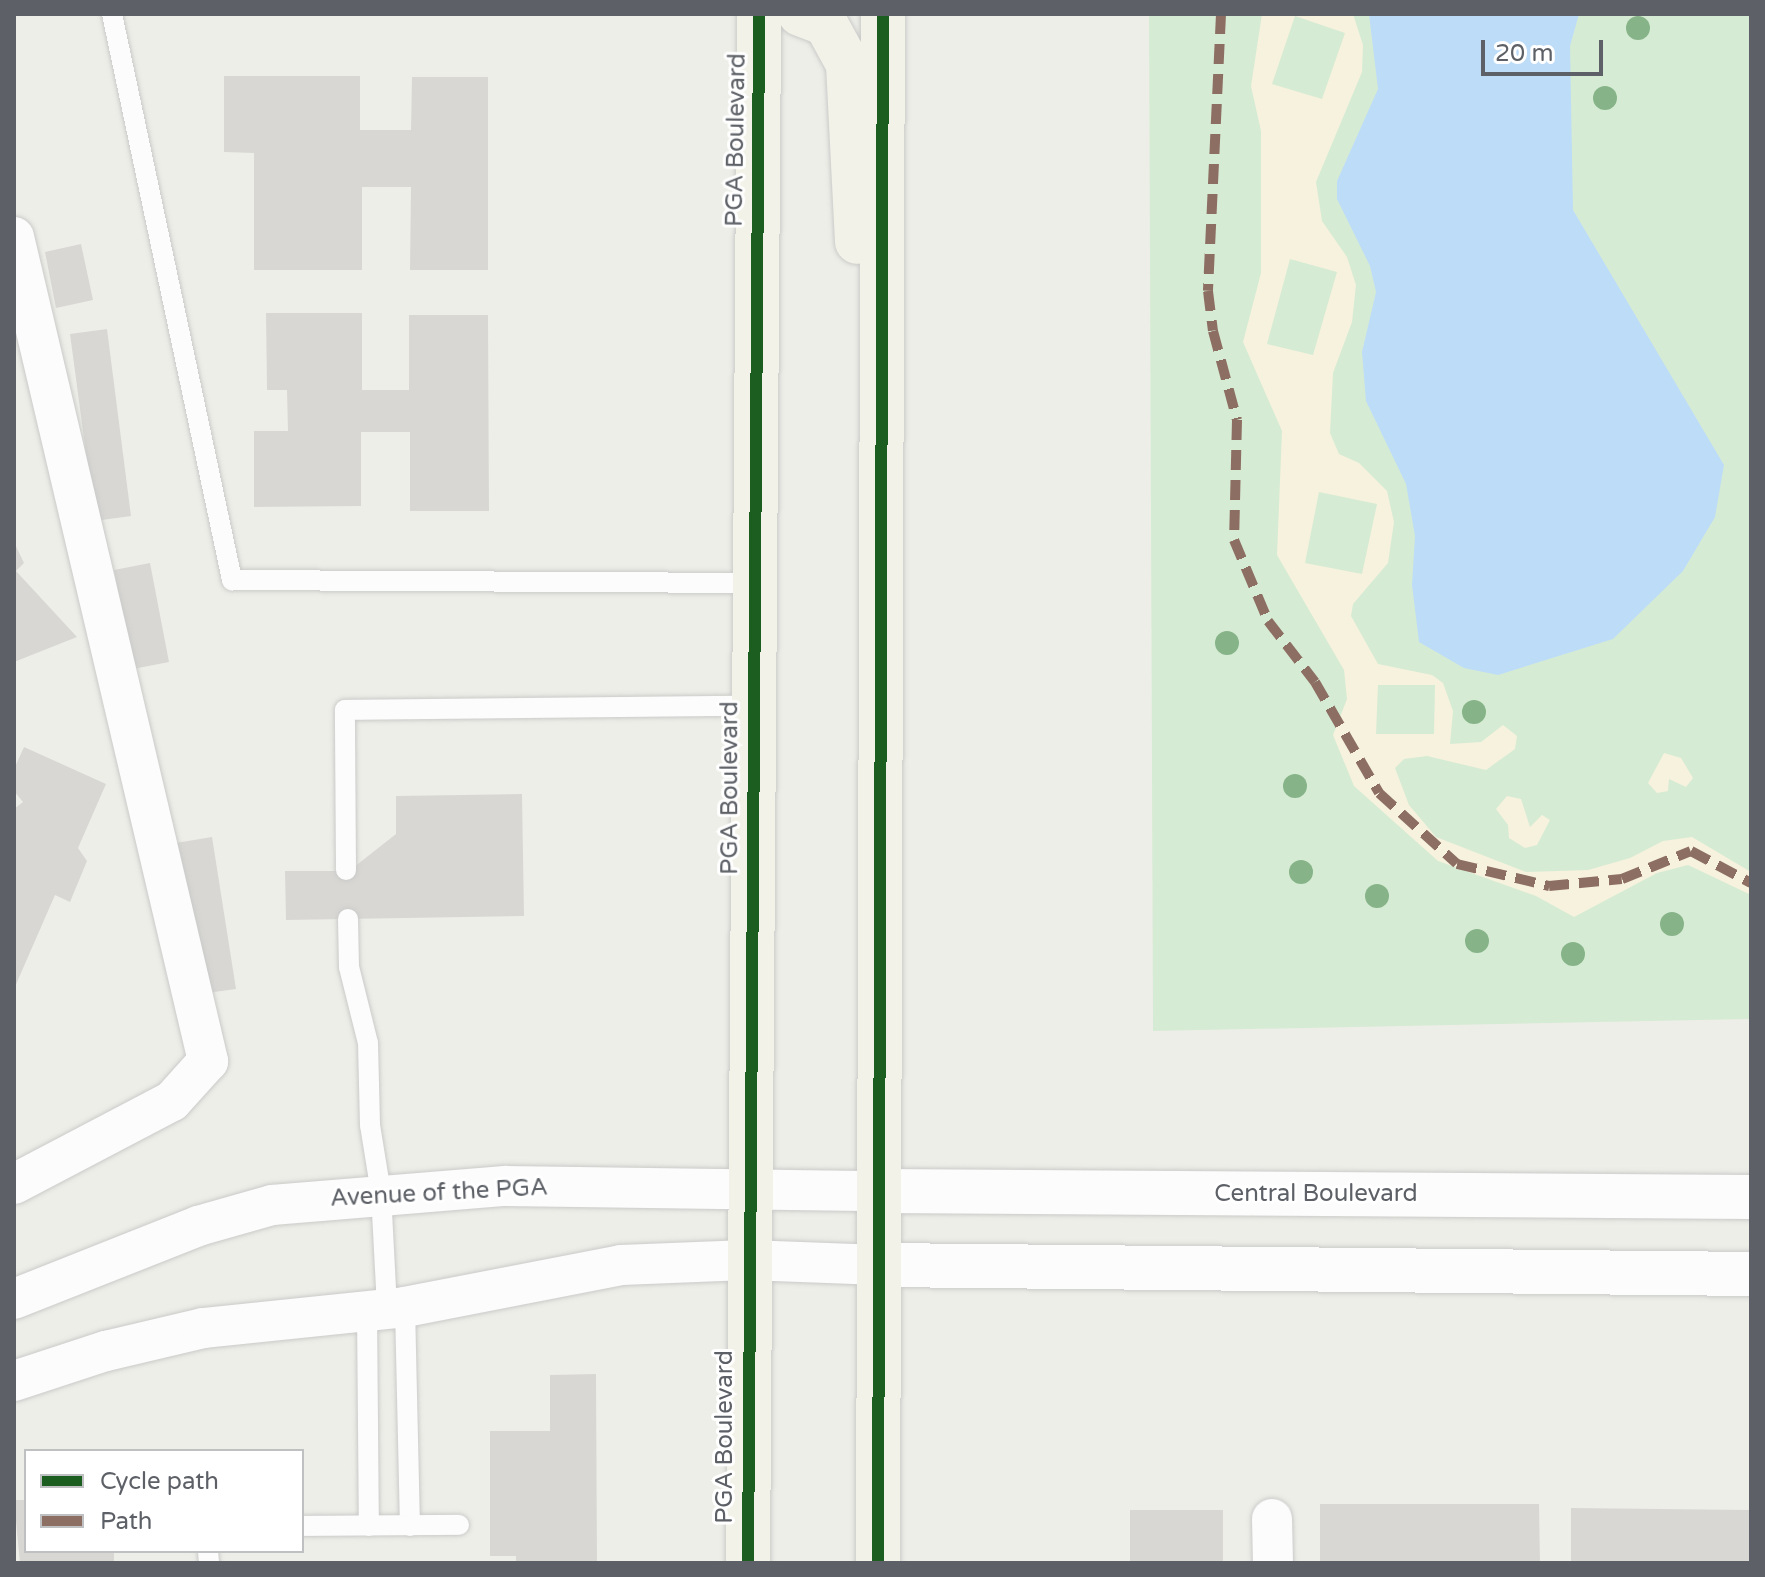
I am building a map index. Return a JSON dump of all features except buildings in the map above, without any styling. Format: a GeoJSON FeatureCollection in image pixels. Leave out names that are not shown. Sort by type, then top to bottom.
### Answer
{"type":"FeatureCollection","features":[{"type":"Feature","properties":{"kind":"main road","name":"PGA Boulevard"},"geometry":{"type":"LineString","coordinates":[[748,1563],[747,1260],[759,14]]}},
{"type":"Feature","properties":{"kind":"main road"},"geometry":{"type":"LineString","coordinates":[[800,14],[826,24],[848,64],[852,200],[882,431]]}},
{"type":"Feature","properties":{"kind":"main road"},"geometry":{"type":"LineString","coordinates":[[878,1563],[883,14]]}},
{"type":"Feature","properties":{"kind":"street"},"geometry":{"type":"LineString","coordinates":[[14,237],[208,1061],[172,1101],[14,1184]]}},
{"type":"Feature","properties":{"kind":"street","name":"Avenue of the PGA"},"geometry":{"type":"LineString","coordinates":[[14,1299],[198,1226],[272,1205],[381,1193],[505,1186],[881,1191]]}},
{"type":"Feature","properties":{"kind":"street","name":"Central Boulevard"},"geometry":{"type":"LineString","coordinates":[[881,1191],[1751,1197]]}},
{"type":"Feature","properties":{"kind":"street"},"geometry":{"type":"LineString","coordinates":[[14,1381],[106,1351],[203,1328],[386,1308],[621,1265],[747,1260],[881,1265],[1751,1274]]}},
{"type":"Feature","properties":{"kind":"street"},"geometry":{"type":"LineString","coordinates":[[1272,1519],[1273,1563]]}},
{"type":"Feature","properties":{"kind":"lane"},"geometry":{"type":"LineString","coordinates":[[112,14],[232,580],[754,583]]}},
{"type":"Feature","properties":{"kind":"lane"},"geometry":{"type":"LineString","coordinates":[[346,870],[345,710],[753,706]]}},
{"type":"Feature","properties":{"kind":"lane"},"geometry":{"type":"LineString","coordinates":[[348,919],[349,967],[368,1043],[370,1125],[381,1193],[386,1308],[410,1526]]}},
{"type":"Feature","properties":{"kind":"lane"},"geometry":{"type":"LineString","coordinates":[[369,1526],[386,1308]]}},
{"type":"Feature","properties":{"kind":"lane"},"geometry":{"type":"LineString","coordinates":[[304,1526],[459,1525]]}},
{"type":"Feature","properties":{"kind":"green space"},"geometry":{"type":"Polygon","coordinates":[[[1149,14],[1751,14],[1751,1019],[1153,1031],[1149,14]]]}},
{"type":"Feature","properties":{"kind":"sand"},"geometry":{"type":"Polygon","coordinates":[[[1262,14],[1353,14],[1363,45],[1362,72],[1316,182],[1322,221],[1347,257],[1356,285],[1352,322],[1333,373],[1330,433],[1339,454],[1359,463],[1387,491],[1394,522],[1388,563],[1353,604],[1351,616],[1378,664],[1432,675],[1443,683],[1453,711],[1450,744],[1481,742],[1503,725],[1517,736],[1515,749],[1486,770],[1427,756],[1404,759],[1395,768],[1409,805],[1436,837],[1526,872],[1588,870],[1630,858],[1663,841],[1692,837],[1751,872],[1751,895],[1688,865],[1657,873],[1574,917],[1536,896],[1438,861],[1354,786],[1333,735],[1347,699],[1344,670],[1277,555],[1282,431],[1243,342],[1261,273],[1261,131],[1251,86],[1262,14]],[[1295,16],[1272,84],[1322,99],[1345,33],[1295,16]],[[1290,259],[1267,344],[1313,355],[1337,272],[1290,259]],[[1319,492],[1305,563],[1362,574],[1377,504],[1319,492]],[[1378,685],[1376,734],[1434,734],[1435,685],[1378,685]]]}},
{"type":"Feature","properties":{"kind":"sand"},"geometry":{"type":"Polygon","coordinates":[[[1664,753],[1681,758],[1693,778],[1686,787],[1669,779],[1668,791],[1657,793],[1648,783],[1664,753]]]}},
{"type":"Feature","properties":{"kind":"sand"},"geometry":{"type":"Polygon","coordinates":[[[1507,796],[1521,799],[1530,827],[1542,815],[1550,820],[1537,845],[1525,848],[1509,838],[1508,825],[1496,809],[1507,796]]]}},
{"type":"Feature","properties":{"kind":"water"},"geometry":{"type":"Polygon","coordinates":[[[1369,14],[1579,14],[1570,46],[1573,210],[1724,465],[1715,517],[1683,571],[1613,639],[1498,675],[1464,668],[1419,642],[1412,585],[1415,536],[1406,484],[1366,401],[1362,352],[1376,292],[1370,266],[1337,199],[1337,181],[1378,89],[1369,14]]]}},
{"type":"Feature","properties":{"kind":"marked path"},"geometry":{"type":"LineString","coordinates":[[1221,14],[1208,291],[1213,331],[1237,420],[1234,540],[1268,621],[1315,682],[1379,793],[1457,864],[1549,886],[1622,879],[1691,851],[1751,883]]}},
{"type":"Feature","properties":{"kind":"cycle path"},"geometry":{"type":"LineString","coordinates":[[748,1563],[759,14]]}},
{"type":"Feature","properties":{"kind":"cycle path"},"geometry":{"type":"LineString","coordinates":[[878,1563],[883,14]]}}]}
